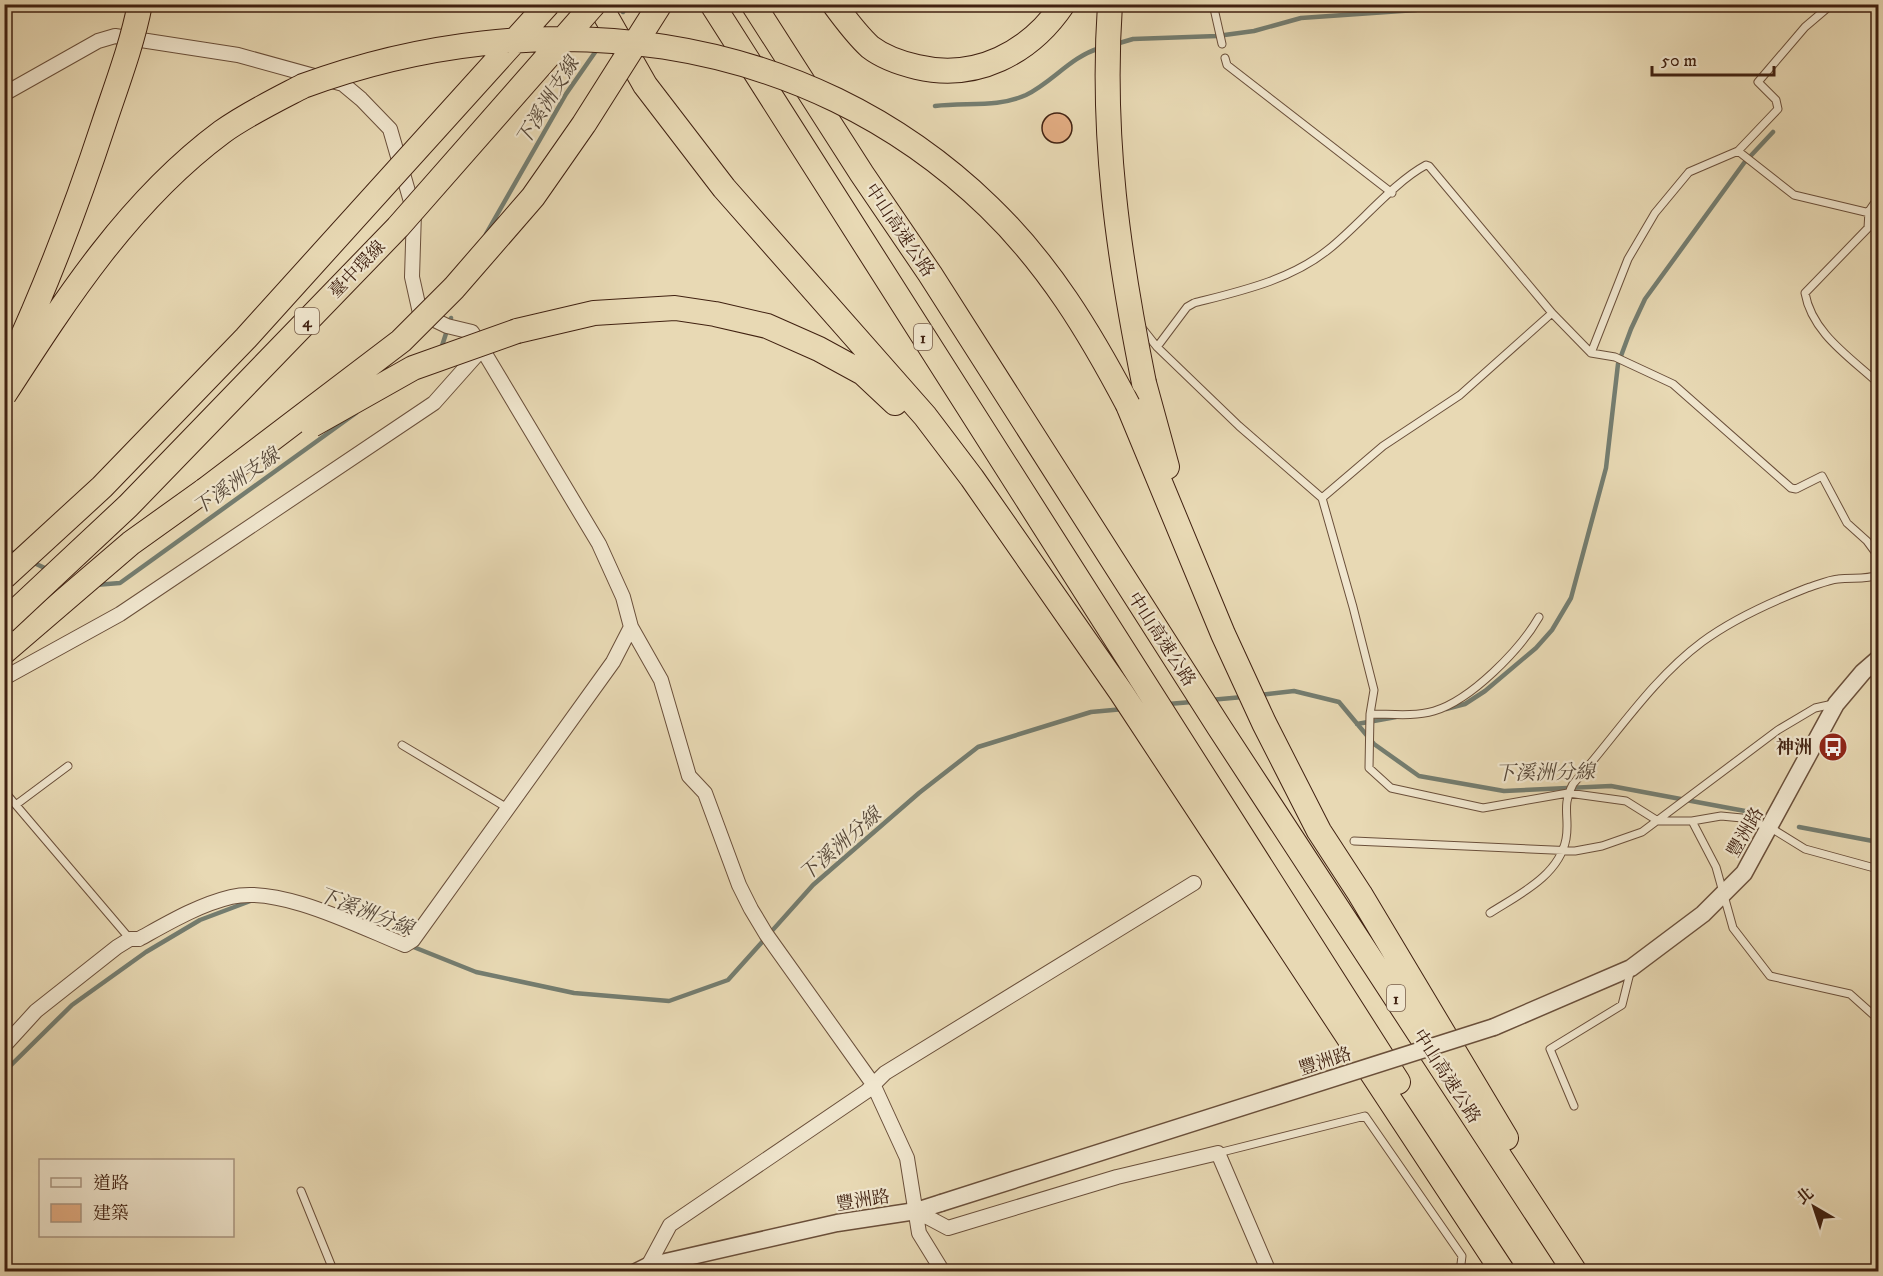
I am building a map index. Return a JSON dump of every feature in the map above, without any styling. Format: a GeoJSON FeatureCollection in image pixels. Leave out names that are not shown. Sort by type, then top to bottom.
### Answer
{"type":"FeatureCollection","features":[{"type":"Feature","properties":{"kind":"highway"},"geometry":{"type":"LineString","coordinates":[[4,375],[49,276],[86,179],[134,32],[140,4]]}},
{"type":"Feature","properties":{"kind":"highway","name":"臺中環線"},"geometry":{"type":"LineString","coordinates":[[4,577],[102,487],[246,338],[548,4]]}},
{"type":"Feature","properties":{"kind":"highway"},"geometry":{"type":"LineString","coordinates":[[596,4],[645,85],[724,188],[925,416],[972,478],[1121,692],[1503,1272]]}},
{"type":"Feature","properties":{"kind":"highway","name":"臺中環線"},"geometry":{"type":"LineString","coordinates":[[4,622],[128,506],[390,235],[596,4]]}},
{"type":"Feature","properties":{"kind":"highway"},"geometry":{"type":"LineString","coordinates":[[4,652],[131,543],[205,490],[401,341],[454,288],[533,197],[584,124],[660,4]]}},
{"type":"Feature","properties":{"kind":"highway","name":"中山高速公路"},"geometry":{"type":"LineString","coordinates":[[712,4],[1519,1272]]}},
{"type":"Feature","properties":{"kind":"highway","name":"中山高速公路"},"geometry":{"type":"LineString","coordinates":[[753,4],[862,174],[930,273],[1219,727],[1574,1270]]}},
{"type":"Feature","properties":{"kind":"highway"},"geometry":{"type":"LineString","coordinates":[[834,4],[871,47],[897,62],[925,69],[956,70],[992,65],[1023,47],[1050,23],[1063,4]]}},
{"type":"Feature","properties":{"kind":"highway"},"geometry":{"type":"LineString","coordinates":[[1110,4],[1106,41],[1111,177],[1120,258],[1167,486]]}},
{"type":"Feature","properties":{"kind":"highway"},"geometry":{"type":"LineString","coordinates":[[4,395],[48,327],[132,213],[223,131],[272,102],[331,72],[383,53],[431,39],[483,29],[546,24],[597,26],[649,33],[722,50],[778,69],[877,118],[950,172],[990,207],[1031,252],[1071,302],[1128,405],[1167,486],[1224,634],[1264,723],[1319,831],[1502,1131],[1574,1270]]}},
{"type":"Feature","properties":{"kind":"highway"},"geometry":{"type":"LineString","coordinates":[[205,490],[306,428],[413,368],[517,331],[594,313],[675,308],[767,326],[819,348],[863,373],[972,478]]}},
{"type":"Feature","properties":{"kind":"street"},"geometry":{"type":"LineString","coordinates":[[4,94],[98,41],[115,36],[238,55],[343,84],[390,129],[414,212],[411,277],[420,313],[447,326],[472,332],[598,544],[623,597],[631,627],[661,680],[689,776],[705,793],[751,909],[766,934],[873,1084],[907,1158],[919,1233],[943,1272]]}},
{"type":"Feature","properties":{"kind":"street"},"geometry":{"type":"LineString","coordinates":[[4,678],[120,614],[434,403],[482,349]]}},
{"type":"Feature","properties":{"kind":"street"},"geometry":{"type":"LineString","coordinates":[[4,1046],[36,1011],[130,939],[139,939],[190,911],[241,896],[286,898],[405,945],[413,940],[614,662],[631,627]]}},
{"type":"Feature","properties":{"kind":"street","name":"豐洲路"},"geometry":{"type":"LineString","coordinates":[[642,1269],[837,1223],[916,1211],[1494,1027],[1631,968],[1703,914],[1744,873],[1771,828],[1836,704],[1863,672],[1878,659]]}},
{"type":"Feature","properties":{"kind":"street"},"geometry":{"type":"LineString","coordinates":[[642,1269],[670,1225],[867,1091],[885,1073],[1194,883]]}},
{"type":"Feature","properties":{"kind":"street"},"geometry":{"type":"LineString","coordinates":[[916,1211],[948,1228],[1117,1177],[1218,1153],[1269,1272]]}},
{"type":"Feature","properties":{"kind":"lane"},"geometry":{"type":"LineString","coordinates":[[1103,4],[1103,118],[1115,233],[1128,309],[1157,347],[1239,426],[1322,498],[1374,690],[1370,714],[1369,768],[1391,788],[1483,808],[1568,793],[1626,801],[1658,821],[1692,821],[1721,816],[1742,818],[1771,828],[1805,849],[1878,869]]}},
{"type":"Feature","properties":{"kind":"lane"},"geometry":{"type":"LineString","coordinates":[[1213,4],[1222,44]]}},
{"type":"Feature","properties":{"kind":"lane"},"geometry":{"type":"LineString","coordinates":[[1591,353],[1628,259],[1655,213],[1689,172],[1738,151],[1778,109],[1776,100],[1758,82],[1804,27],[1832,4]]}},
{"type":"Feature","properties":{"kind":"lane"},"geometry":{"type":"LineString","coordinates":[[1225,58],[1227,65],[1392,193]]}},
{"type":"Feature","properties":{"kind":"lane"},"geometry":{"type":"LineString","coordinates":[[1738,151],[1794,195],[1869,211],[1878,215]]}},
{"type":"Feature","properties":{"kind":"lane"},"geometry":{"type":"LineString","coordinates":[[1157,347],[1187,307],[1268,283],[1308,264],[1328,250],[1423,165],[1429,166],[1552,313],[1591,353],[1615,357],[1673,384],[1791,488],[1796,489],[1822,476],[1847,524],[1867,541],[1878,556]]}},
{"type":"Feature","properties":{"kind":"lane"},"geometry":{"type":"LineString","coordinates":[[1878,198],[1869,211],[1868,228],[1805,293],[1808,310],[1821,331],[1878,383]]}},
{"type":"Feature","properties":{"kind":"lane"},"geometry":{"type":"LineString","coordinates":[[1322,498],[1383,446],[1460,395],[1552,313]]}},
{"type":"Feature","properties":{"kind":"lane"},"geometry":{"type":"LineString","coordinates":[[1490,913],[1543,877],[1562,851],[1566,838],[1565,810],[1568,793],[1666,675],[1707,638],[1745,616],[1807,589],[1836,579],[1867,579],[1878,575]]}},
{"type":"Feature","properties":{"kind":"lane"},"geometry":{"type":"LineString","coordinates":[[1370,714],[1412,715],[1434,711],[1451,704],[1517,649],[1539,617]]}},
{"type":"Feature","properties":{"kind":"lane"},"geometry":{"type":"LineString","coordinates":[[1354,840],[1562,851],[1602,846],[1642,832],[1778,730],[1815,708],[1836,704]]}},
{"type":"Feature","properties":{"kind":"lane"},"geometry":{"type":"LineString","coordinates":[[402,745],[509,809]]}},
{"type":"Feature","properties":{"kind":"lane"},"geometry":{"type":"LineString","coordinates":[[17,804],[68,766]]}},
{"type":"Feature","properties":{"kind":"lane"},"geometry":{"type":"LineString","coordinates":[[4,791],[130,939]]}},
{"type":"Feature","properties":{"kind":"lane"},"geometry":{"type":"LineString","coordinates":[[1692,821],[1716,867],[1733,928],[1770,976],[1850,994],[1878,1019]]}},
{"type":"Feature","properties":{"kind":"lane"},"geometry":{"type":"LineString","coordinates":[[1574,1106],[1550,1049],[1622,1005],[1631,968]]}},
{"type":"Feature","properties":{"kind":"lane"},"geometry":{"type":"LineString","coordinates":[[1218,1153],[1365,1116],[1462,1256],[1460,1272]]}},
{"type":"Feature","properties":{"kind":"lane"},"geometry":{"type":"LineString","coordinates":[[301,1191],[334,1272]]}},
{"type":"Feature","properties":{"kind":"building"},"geometry":{"type":"Polygon","coordinates":[[[1057,113],[1068,117],[1072,128],[1068,139],[1057,143],[1046,139],[1042,128],[1046,117],[1057,113]]]}},
{"type":"Feature","properties":{"kind":"waterway","name":"下溪洲支線"},"geometry":{"type":"LineString","coordinates":[[623,12],[628,4]]}},
{"type":"Feature","properties":{"kind":"waterway"},"geometry":{"type":"LineString","coordinates":[[1116,44],[1133,39],[1217,36],[1254,31],[1301,18],[1416,10],[1427,4]]}},
{"type":"Feature","properties":{"kind":"waterway","name":"下溪洲支線"},"geometry":{"type":"LineString","coordinates":[[486,234],[566,94],[598,48]]}},
{"type":"Feature","properties":{"kind":"waterway"},"geometry":{"type":"LineString","coordinates":[[935,106],[993,103],[1015,99],[1036,90],[1080,57],[1100,48]]}},
{"type":"Feature","properties":{"kind":"waterway"},"geometry":{"type":"LineString","coordinates":[[1446,709],[1465,704],[1485,691],[1536,648],[1552,630],[1571,598],[1606,468],[1618,364],[1631,329],[1645,299],[1744,163],[1773,132]]}},
{"type":"Feature","properties":{"kind":"waterway","name":"下溪洲支線"},"geometry":{"type":"LineString","coordinates":[[441,349],[451,318]]}},
{"type":"Feature","properties":{"kind":"waterway","name":"下溪洲支線"},"geometry":{"type":"LineString","coordinates":[[95,585],[120,583],[356,413]]}},
{"type":"Feature","properties":{"kind":"waterway","name":"下溪洲支線"},"geometry":{"type":"LineString","coordinates":[[4,549],[16,554]]}},
{"type":"Feature","properties":{"kind":"waterway","name":"下溪洲支線"},"geometry":{"type":"LineString","coordinates":[[32,562],[49,570]]}},
{"type":"Feature","properties":{"kind":"waterway","name":"下溪洲分線"},"geometry":{"type":"LineString","coordinates":[[1260,695],[1294,691],[1339,702],[1374,744],[1419,776],[1504,791],[1611,786],[1745,811]]}},
{"type":"Feature","properties":{"kind":"waterway","name":"下溪洲分線"},"geometry":{"type":"LineString","coordinates":[[1210,700],[1243,697]]}},
{"type":"Feature","properties":{"kind":"waterway","name":"下溪洲分線"},"geometry":{"type":"LineString","coordinates":[[1168,704],[1192,702]]}},
{"type":"Feature","properties":{"kind":"waterway","name":"下溪洲分線"},"geometry":{"type":"LineString","coordinates":[[411,946],[476,972],[574,993],[669,1001],[728,980],[813,885],[919,793],[978,747],[1091,712],[1124,709]]}},
{"type":"Feature","properties":{"kind":"waterway"},"geometry":{"type":"LineString","coordinates":[[1357,724],[1396,717]]}},
{"type":"Feature","properties":{"kind":"waterway","name":"下溪洲分線"},"geometry":{"type":"LineString","coordinates":[[1799,827],[1878,842]]}},
{"type":"Feature","properties":{"kind":"waterway","name":"下溪洲分線"},"geometry":{"type":"LineString","coordinates":[[4,1072],[72,1005],[146,952],[200,920],[253,900]]}},
{"type":"Feature","properties":{"kind":"place","name":"神洲"},"geometry":{"type":"Point","coordinates":[1833,747]}}]}
